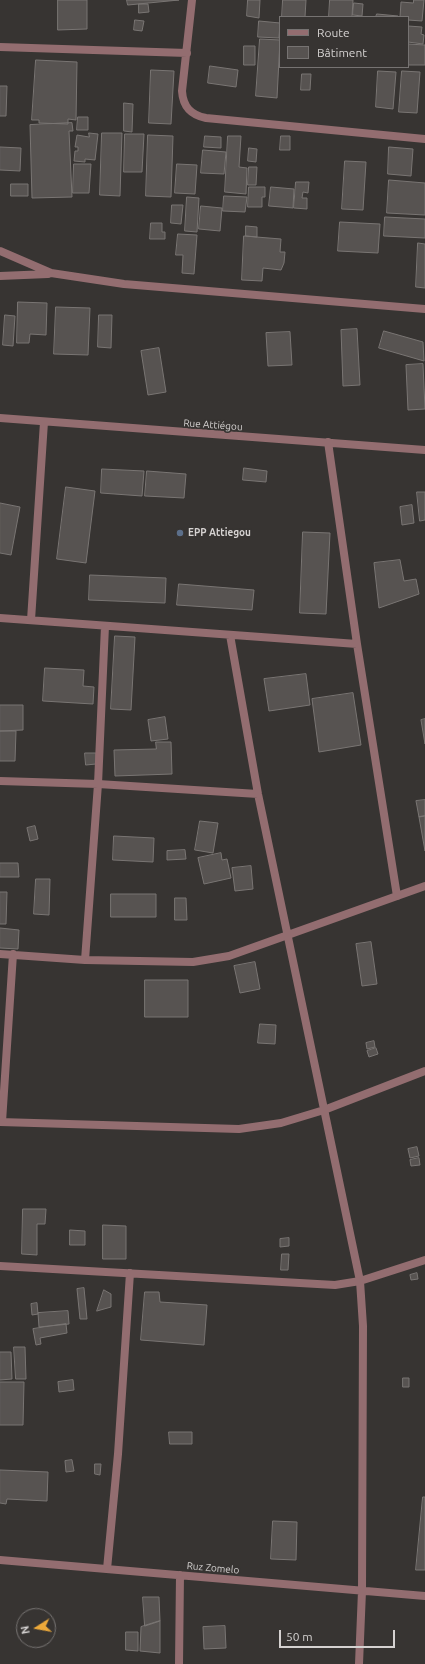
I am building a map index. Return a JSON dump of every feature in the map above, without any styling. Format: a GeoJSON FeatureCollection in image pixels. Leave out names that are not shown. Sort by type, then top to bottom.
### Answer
{"type":"FeatureCollection","features":[{"type":"Feature","properties":{"kind":"street"},"geometry":{"type":"LineString","coordinates":[[192,0],[182,91],[182,99],[185,107],[191,113],[198,117],[425,139]]}},
{"type":"Feature","properties":{"kind":"street"},"geometry":{"type":"LineString","coordinates":[[0,47],[187,53]]}},
{"type":"Feature","properties":{"kind":"street"},"geometry":{"type":"LineString","coordinates":[[0,250],[51,274]]}},
{"type":"Feature","properties":{"kind":"street"},"geometry":{"type":"LineString","coordinates":[[0,276],[51,274],[124,284],[425,309]]}},
{"type":"Feature","properties":{"kind":"street","name":"Rue Attiégou"},"geometry":{"type":"LineString","coordinates":[[0,418],[190,434],[328,442],[425,450]]}},
{"type":"Feature","properties":{"kind":"street"},"geometry":{"type":"LineString","coordinates":[[31,620],[44,422]]}},
{"type":"Feature","properties":{"kind":"street"},"geometry":{"type":"LineString","coordinates":[[328,442],[357,644],[397,896]]}},
{"type":"Feature","properties":{"kind":"street"},"geometry":{"type":"LineString","coordinates":[[0,618],[357,644]]}},
{"type":"Feature","properties":{"kind":"street"},"geometry":{"type":"LineString","coordinates":[[85,960],[98,784],[105,626]]}},
{"type":"Feature","properties":{"kind":"street"},"geometry":{"type":"LineString","coordinates":[[230,635],[258,794],[360,1281],[363,1326],[362,1591],[359,1664]]}},
{"type":"Feature","properties":{"kind":"street"},"geometry":{"type":"LineString","coordinates":[[0,781],[98,784],[258,794]]}},
{"type":"Feature","properties":{"kind":"street"},"geometry":{"type":"LineString","coordinates":[[0,954],[85,960],[193,962],[229,956],[425,886]]}},
{"type":"Feature","properties":{"kind":"street"},"geometry":{"type":"LineString","coordinates":[[13,954],[1,1122],[239,1128],[281,1123],[324,1110],[425,1072]]}},
{"type":"Feature","properties":{"kind":"street"},"geometry":{"type":"LineString","coordinates":[[0,1266],[335,1285],[360,1281],[425,1260]]}},
{"type":"Feature","properties":{"kind":"street"},"geometry":{"type":"LineString","coordinates":[[107,1569],[118,1454],[130,1273]]}},
{"type":"Feature","properties":{"kind":"street","name":"Ruz Zomelo"},"geometry":{"type":"LineString","coordinates":[[0,1560],[425,1596]]}},
{"type":"Feature","properties":{"kind":"street"},"geometry":{"type":"LineString","coordinates":[[179,1664],[180,1575]]}},
{"type":"Feature","properties":{"kind":"building"},"geometry":{"type":"Polygon","coordinates":[[[58,0],[87,0],[87,29],[58,30],[58,0]]]}},
{"type":"Feature","properties":{"kind":"building"},"geometry":{"type":"Polygon","coordinates":[[[127,0],[179,0],[128,5],[127,0]]]}},
{"type":"Feature","properties":{"kind":"building"},"geometry":{"type":"Polygon","coordinates":[[[248,0],[260,0],[259,18],[247,16],[248,0]]]}},
{"type":"Feature","properties":{"kind":"building"},"geometry":{"type":"Polygon","coordinates":[[[283,0],[306,0],[305,16],[282,16],[283,0]]]}},
{"type":"Feature","properties":{"kind":"building"},"geometry":{"type":"Polygon","coordinates":[[[330,0],[353,0],[352,16],[329,16],[330,0]]]}},
{"type":"Feature","properties":{"kind":"building"},"geometry":{"type":"Polygon","coordinates":[[[414,0],[424,0],[422,21],[409,20],[409,16],[400,16],[401,2],[413,3],[414,0]]]}},
{"type":"Feature","properties":{"kind":"building"},"geometry":{"type":"Polygon","coordinates":[[[354,3],[363,4],[362,16],[353,15],[354,3]]]}},
{"type":"Feature","properties":{"kind":"building"},"geometry":{"type":"Polygon","coordinates":[[[139,4],[148,4],[149,12],[139,13],[139,4]]]}},
{"type":"Feature","properties":{"kind":"building"},"geometry":{"type":"Polygon","coordinates":[[[377,14],[398,16],[376,16],[377,14]]]}},
{"type":"Feature","properties":{"kind":"building"},"geometry":{"type":"Polygon","coordinates":[[[135,20],[144,21],[142,31],[134,30],[135,20]]]}},
{"type":"Feature","properties":{"kind":"building"},"geometry":{"type":"Polygon","coordinates":[[[259,21],[279,23],[279,38],[258,37],[259,21]]]}},
{"type":"Feature","properties":{"kind":"building"},"geometry":{"type":"Polygon","coordinates":[[[409,26],[422,27],[421,34],[424,35],[423,44],[409,42],[409,26]]]}},
{"type":"Feature","properties":{"kind":"building"},"geometry":{"type":"Polygon","coordinates":[[[260,39],[279,40],[277,98],[256,96],[260,39]]]}},
{"type":"Feature","properties":{"kind":"building"},"geometry":{"type":"Polygon","coordinates":[[[409,44],[425,45],[425,65],[409,65],[409,44]]]}},
{"type":"Feature","properties":{"kind":"building"},"geometry":{"type":"Polygon","coordinates":[[[244,46],[255,46],[255,65],[244,65],[244,46]]]}},
{"type":"Feature","properties":{"kind":"building"},"geometry":{"type":"Polygon","coordinates":[[[36,60],[77,62],[76,120],[68,119],[68,124],[39,123],[39,120],[32,120],[36,60]]]}},
{"type":"Feature","properties":{"kind":"building"},"geometry":{"type":"Polygon","coordinates":[[[210,66],[238,70],[236,87],[208,83],[210,66]]]}},
{"type":"Feature","properties":{"kind":"building"},"geometry":{"type":"Polygon","coordinates":[[[151,70],[174,71],[171,124],[149,123],[151,70]]]}},
{"type":"Feature","properties":{"kind":"building"},"geometry":{"type":"Polygon","coordinates":[[[378,71],[396,72],[393,109],[376,107],[378,71]]]}},
{"type":"Feature","properties":{"kind":"building"},"geometry":{"type":"Polygon","coordinates":[[[402,71],[420,72],[417,113],[399,112],[402,71]]]}},
{"type":"Feature","properties":{"kind":"building"},"geometry":{"type":"Polygon","coordinates":[[[302,74],[311,74],[310,90],[301,90],[302,74]]]}},
{"type":"Feature","properties":{"kind":"building"},"geometry":{"type":"Polygon","coordinates":[[[0,86],[7,86],[6,116],[0,116],[0,86]]]}},
{"type":"Feature","properties":{"kind":"building"},"geometry":{"type":"Polygon","coordinates":[[[124,103],[133,104],[132,132],[124,131],[124,103]]]}},
{"type":"Feature","properties":{"kind":"building"},"geometry":{"type":"Polygon","coordinates":[[[78,117],[88,117],[88,130],[77,130],[78,117]]]}},
{"type":"Feature","properties":{"kind":"building"},"geometry":{"type":"Polygon","coordinates":[[[72,123],[73,131],[69,131],[72,197],[32,198],[30,125],[72,123]]]}},
{"type":"Feature","properties":{"kind":"building"},"geometry":{"type":"Polygon","coordinates":[[[89,133],[98,134],[95,160],[85,159],[85,162],[74,161],[75,151],[78,151],[78,147],[75,147],[77,135],[89,137],[89,133]]]}},
{"type":"Feature","properties":{"kind":"building"},"geometry":{"type":"Polygon","coordinates":[[[102,133],[122,133],[120,196],[100,195],[102,133]]]}},
{"type":"Feature","properties":{"kind":"building"},"geometry":{"type":"Polygon","coordinates":[[[125,134],[144,134],[142,172],[124,172],[125,134]]]}},
{"type":"Feature","properties":{"kind":"building"},"geometry":{"type":"Polygon","coordinates":[[[148,135],[173,136],[171,197],[146,196],[148,135]]]}},
{"type":"Feature","properties":{"kind":"building"},"geometry":{"type":"Polygon","coordinates":[[[205,136],[221,137],[221,148],[204,147],[205,136]]]}},
{"type":"Feature","properties":{"kind":"building"},"geometry":{"type":"Polygon","coordinates":[[[228,136],[241,136],[239,167],[247,168],[246,194],[225,192],[228,136]]]}},
{"type":"Feature","properties":{"kind":"building"},"geometry":{"type":"Polygon","coordinates":[[[281,136],[290,136],[290,150],[280,150],[281,136]]]}},
{"type":"Feature","properties":{"kind":"building"},"geometry":{"type":"Polygon","coordinates":[[[0,147],[21,148],[20,171],[0,170],[0,147]]]}},
{"type":"Feature","properties":{"kind":"building"},"geometry":{"type":"Polygon","coordinates":[[[389,147],[413,149],[411,176],[388,174],[389,147]]]}},
{"type":"Feature","properties":{"kind":"building"},"geometry":{"type":"Polygon","coordinates":[[[249,148],[257,149],[256,162],[248,161],[249,148]]]}},
{"type":"Feature","properties":{"kind":"building"},"geometry":{"type":"Polygon","coordinates":[[[203,150],[226,152],[224,174],[201,173],[203,150]]]}},
{"type":"Feature","properties":{"kind":"building"},"geometry":{"type":"Polygon","coordinates":[[[345,161],[366,162],[363,210],[342,209],[345,161]]]}},
{"type":"Feature","properties":{"kind":"building"},"geometry":{"type":"Polygon","coordinates":[[[74,164],[91,164],[89,193],[73,193],[74,164]]]}},
{"type":"Feature","properties":{"kind":"building"},"geometry":{"type":"Polygon","coordinates":[[[177,164],[197,165],[195,194],[175,193],[177,164]]]}},
{"type":"Feature","properties":{"kind":"building"},"geometry":{"type":"Polygon","coordinates":[[[249,167],[257,167],[256,185],[248,185],[249,167]]]}},
{"type":"Feature","properties":{"kind":"building"},"geometry":{"type":"Polygon","coordinates":[[[389,180],[425,183],[425,215],[387,213],[389,180]]]}},
{"type":"Feature","properties":{"kind":"building"},"geometry":{"type":"Polygon","coordinates":[[[296,182],[309,182],[308,193],[303,192],[302,198],[307,198],[307,209],[294,208],[296,182]]]}},
{"type":"Feature","properties":{"kind":"building"},"geometry":{"type":"Polygon","coordinates":[[[11,184],[28,184],[28,196],[11,196],[11,184]]]}},
{"type":"Feature","properties":{"kind":"building"},"geometry":{"type":"Polygon","coordinates":[[[249,187],[265,187],[265,197],[262,197],[262,207],[248,207],[249,187]]]}},
{"type":"Feature","properties":{"kind":"building"},"geometry":{"type":"Polygon","coordinates":[[[271,187],[294,189],[293,208],[269,206],[271,187]]]}},
{"type":"Feature","properties":{"kind":"building"},"geometry":{"type":"Polygon","coordinates":[[[224,196],[247,197],[245,212],[223,211],[224,196]]]}},
{"type":"Feature","properties":{"kind":"building"},"geometry":{"type":"Polygon","coordinates":[[[187,197],[199,198],[197,232],[185,231],[187,197]]]}},
{"type":"Feature","properties":{"kind":"building"},"geometry":{"type":"Polygon","coordinates":[[[172,205],[183,205],[181,224],[171,223],[172,205]]]}},
{"type":"Feature","properties":{"kind":"building"},"geometry":{"type":"Polygon","coordinates":[[[201,206],[222,208],[220,231],[199,229],[201,206]]]}},
{"type":"Feature","properties":{"kind":"building"},"geometry":{"type":"Polygon","coordinates":[[[385,217],[425,219],[425,238],[384,236],[385,217]]]}},
{"type":"Feature","properties":{"kind":"building"},"geometry":{"type":"Polygon","coordinates":[[[340,222],[380,224],[378,253],[338,251],[340,222]]]}},
{"type":"Feature","properties":{"kind":"building"},"geometry":{"type":"Polygon","coordinates":[[[151,223],[162,223],[162,232],[165,232],[165,239],[150,239],[151,223]]]}},
{"type":"Feature","properties":{"kind":"building"},"geometry":{"type":"Polygon","coordinates":[[[246,226],[257,227],[257,237],[246,236],[246,226]]]}},
{"type":"Feature","properties":{"kind":"building"},"geometry":{"type":"Polygon","coordinates":[[[178,234],[197,235],[194,274],[182,273],[183,255],[176,255],[178,234]]]}},
{"type":"Feature","properties":{"kind":"building"},"geometry":{"type":"Polygon","coordinates":[[[244,236],[281,239],[280,252],[285,252],[284,263],[281,270],[263,268],[262,281],[242,280],[244,236]]]}},
{"type":"Feature","properties":{"kind":"building"},"geometry":{"type":"Polygon","coordinates":[[[418,243],[425,244],[425,288],[416,287],[418,243]]]}},
{"type":"Feature","properties":{"kind":"building"},"geometry":{"type":"Polygon","coordinates":[[[18,302],[47,303],[46,335],[30,334],[29,343],[17,343],[18,302]]]}},
{"type":"Feature","properties":{"kind":"building"},"geometry":{"type":"Polygon","coordinates":[[[56,307],[90,308],[88,355],[54,354],[56,307]]]}},
{"type":"Feature","properties":{"kind":"building"},"geometry":{"type":"Polygon","coordinates":[[[5,315],[15,316],[13,346],[3,345],[5,315]]]}},
{"type":"Feature","properties":{"kind":"building"},"geometry":{"type":"Polygon","coordinates":[[[99,315],[112,315],[111,348],[98,347],[99,315]]]}},
{"type":"Feature","properties":{"kind":"building"},"geometry":{"type":"Polygon","coordinates":[[[357,329],[360,385],[343,386],[341,330],[357,329]]]}},
{"type":"Feature","properties":{"kind":"building"},"geometry":{"type":"Polygon","coordinates":[[[384,331],[423,342],[424,361],[379,348],[384,331]]]}},
{"type":"Feature","properties":{"kind":"building"},"geometry":{"type":"Polygon","coordinates":[[[290,332],[292,365],[268,366],[266,333],[290,332]]]}},
{"type":"Feature","properties":{"kind":"building"},"geometry":{"type":"Polygon","coordinates":[[[159,348],[166,392],[148,395],[141,351],[159,348]]]}},
{"type":"Feature","properties":{"kind":"building"},"geometry":{"type":"Polygon","coordinates":[[[423,364],[425,409],[408,410],[406,365],[423,364]]]}},
{"type":"Feature","properties":{"kind":"building"},"geometry":{"type":"Polygon","coordinates":[[[244,468],[267,471],[266,482],[243,480],[244,468]]]}},
{"type":"Feature","properties":{"kind":"building"},"geometry":{"type":"Polygon","coordinates":[[[102,469],[144,471],[142,496],[101,493],[102,469]]]}},
{"type":"Feature","properties":{"kind":"building"},"geometry":{"type":"Polygon","coordinates":[[[147,471],[186,474],[184,498],[145,496],[147,471]]]}},
{"type":"Feature","properties":{"kind":"building"},"geometry":{"type":"Polygon","coordinates":[[[66,487],[95,491],[86,563],[57,559],[66,487]]]}},
{"type":"Feature","properties":{"kind":"building"},"geometry":{"type":"Polygon","coordinates":[[[417,492],[425,492],[425,520],[420,521],[417,492]]]}},
{"type":"Feature","properties":{"kind":"building"},"geometry":{"type":"Polygon","coordinates":[[[0,503],[20,507],[11,555],[0,553],[0,503]]]}},
{"type":"Feature","properties":{"kind":"building"},"geometry":{"type":"Polygon","coordinates":[[[412,505],[414,523],[402,525],[400,507],[412,505]]]}},
{"type":"Feature","properties":{"kind":"building"},"geometry":{"type":"Polygon","coordinates":[[[303,532],[330,533],[326,614],[300,613],[303,532]]]}},
{"type":"Feature","properties":{"kind":"building"},"geometry":{"type":"Polygon","coordinates":[[[400,560],[404,581],[416,579],[419,594],[379,608],[374,563],[400,560]]]}},
{"type":"Feature","properties":{"kind":"building"},"geometry":{"type":"Polygon","coordinates":[[[90,575],[166,578],[165,603],[89,600],[90,575]]]}},
{"type":"Feature","properties":{"kind":"building"},"geometry":{"type":"Polygon","coordinates":[[[179,584],[254,590],[252,610],[177,605],[179,584]]]}},
{"type":"Feature","properties":{"kind":"building"},"geometry":{"type":"Polygon","coordinates":[[[115,636],[135,637],[131,710],[111,709],[115,636]]]}},
{"type":"Feature","properties":{"kind":"building"},"geometry":{"type":"Polygon","coordinates":[[[45,668],[84,670],[83,686],[94,687],[93,704],[43,701],[45,668]]]}},
{"type":"Feature","properties":{"kind":"building"},"geometry":{"type":"Polygon","coordinates":[[[306,674],[310,705],[269,711],[264,679],[306,674]]]}},
{"type":"Feature","properties":{"kind":"building"},"geometry":{"type":"Polygon","coordinates":[[[353,693],[361,745],[319,752],[312,699],[353,693]]]}},
{"type":"Feature","properties":{"kind":"building"},"geometry":{"type":"Polygon","coordinates":[[[0,705],[23,705],[23,730],[0,731],[0,705]]]}},
{"type":"Feature","properties":{"kind":"building"},"geometry":{"type":"Polygon","coordinates":[[[165,717],[168,739],[151,741],[148,720],[165,717]]]}},
{"type":"Feature","properties":{"kind":"building"},"geometry":{"type":"Polygon","coordinates":[[[425,719],[425,744],[421,720],[425,719]]]}},
{"type":"Feature","properties":{"kind":"building"},"geometry":{"type":"Polygon","coordinates":[[[0,731],[16,731],[15,761],[0,761],[0,731]]]}},
{"type":"Feature","properties":{"kind":"building"},"geometry":{"type":"Polygon","coordinates":[[[156,742],[171,742],[172,774],[115,776],[114,750],[156,749],[156,742]]]}},
{"type":"Feature","properties":{"kind":"building"},"geometry":{"type":"Polygon","coordinates":[[[85,753],[96,753],[96,764],[86,765],[85,753]]]}},
{"type":"Feature","properties":{"kind":"building"},"geometry":{"type":"Polygon","coordinates":[[[425,800],[425,816],[419,817],[416,801],[425,800]]]}},
{"type":"Feature","properties":{"kind":"building"},"geometry":{"type":"Polygon","coordinates":[[[425,816],[425,851],[419,817],[425,816]]]}},
{"type":"Feature","properties":{"kind":"building"},"geometry":{"type":"Polygon","coordinates":[[[200,821],[218,823],[213,853],[195,850],[200,821]]]}},
{"type":"Feature","properties":{"kind":"building"},"geometry":{"type":"Polygon","coordinates":[[[35,826],[38,839],[30,841],[27,828],[35,826]]]}},
{"type":"Feature","properties":{"kind":"building"},"geometry":{"type":"Polygon","coordinates":[[[114,836],[154,838],[153,862],[113,860],[114,836]]]}},
{"type":"Feature","properties":{"kind":"building"},"geometry":{"type":"Polygon","coordinates":[[[185,850],[186,859],[167,860],[167,851],[185,850]]]}},
{"type":"Feature","properties":{"kind":"building"},"geometry":{"type":"Polygon","coordinates":[[[221,853],[222,860],[227,859],[231,878],[204,884],[198,858],[221,853]]]}},
{"type":"Feature","properties":{"kind":"building"},"geometry":{"type":"Polygon","coordinates":[[[0,863],[18,863],[19,877],[0,877],[0,863]]]}},
{"type":"Feature","properties":{"kind":"building"},"geometry":{"type":"Polygon","coordinates":[[[251,866],[253,889],[235,891],[232,868],[251,866]]]}},
{"type":"Feature","properties":{"kind":"building"},"geometry":{"type":"Polygon","coordinates":[[[36,879],[50,879],[49,915],[34,914],[36,879]]]}},
{"type":"Feature","properties":{"kind":"building"},"geometry":{"type":"Polygon","coordinates":[[[0,892],[7,892],[6,924],[0,924],[0,892]]]}},
{"type":"Feature","properties":{"kind":"building"},"geometry":{"type":"Polygon","coordinates":[[[111,894],[156,894],[156,917],[111,917],[111,894]]]}},
{"type":"Feature","properties":{"kind":"building"},"geometry":{"type":"Polygon","coordinates":[[[175,898],[186,898],[187,920],[175,920],[175,898]]]}},
{"type":"Feature","properties":{"kind":"building"},"geometry":{"type":"Polygon","coordinates":[[[0,928],[19,930],[18,949],[0,948],[0,928]]]}},
{"type":"Feature","properties":{"kind":"building"},"geometry":{"type":"Polygon","coordinates":[[[371,942],[377,984],[362,986],[356,944],[371,942]]]}},
{"type":"Feature","properties":{"kind":"building"},"geometry":{"type":"Polygon","coordinates":[[[255,962],[260,989],[240,993],[234,966],[255,962]]]}},
{"type":"Feature","properties":{"kind":"building"},"geometry":{"type":"Polygon","coordinates":[[[145,980],[188,980],[188,1017],[145,1017],[145,980]]]}},
{"type":"Feature","properties":{"kind":"building"},"geometry":{"type":"Polygon","coordinates":[[[260,1024],[276,1025],[275,1044],[258,1043],[260,1024]]]}},
{"type":"Feature","properties":{"kind":"building"},"geometry":{"type":"Polygon","coordinates":[[[374,1041],[375,1047],[367,1049],[366,1043],[374,1041]]]}},
{"type":"Feature","properties":{"kind":"building"},"geometry":{"type":"Polygon","coordinates":[[[376,1048],[378,1054],[369,1057],[367,1051],[376,1048]]]}},
{"type":"Feature","properties":{"kind":"building"},"geometry":{"type":"Polygon","coordinates":[[[417,1147],[419,1156],[410,1158],[408,1149],[417,1147]]]}},
{"type":"Feature","properties":{"kind":"building"},"geometry":{"type":"Polygon","coordinates":[[[419,1158],[420,1165],[411,1166],[410,1160],[419,1158]]]}},
{"type":"Feature","properties":{"kind":"building"},"geometry":{"type":"Polygon","coordinates":[[[23,1209],[46,1209],[45,1224],[37,1224],[37,1255],[22,1254],[23,1209]]]}},
{"type":"Feature","properties":{"kind":"building"},"geometry":{"type":"Polygon","coordinates":[[[103,1225],[126,1226],[126,1259],[103,1259],[103,1225]]]}},
{"type":"Feature","properties":{"kind":"building"},"geometry":{"type":"Polygon","coordinates":[[[70,1230],[85,1231],[85,1245],[70,1245],[70,1230]]]}},
{"type":"Feature","properties":{"kind":"building"},"geometry":{"type":"Polygon","coordinates":[[[289,1238],[289,1246],[280,1247],[280,1239],[289,1238]]]}},
{"type":"Feature","properties":{"kind":"building"},"geometry":{"type":"Polygon","coordinates":[[[282,1254],[289,1254],[288,1270],[281,1270],[282,1254]]]}},
{"type":"Feature","properties":{"kind":"building"},"geometry":{"type":"Polygon","coordinates":[[[417,1273],[418,1279],[411,1280],[410,1275],[417,1273]]]}},
{"type":"Feature","properties":{"kind":"building"},"geometry":{"type":"Polygon","coordinates":[[[84,1288],[87,1319],[80,1319],[77,1289],[84,1288]]]}},
{"type":"Feature","properties":{"kind":"building"},"geometry":{"type":"Polygon","coordinates":[[[104,1290],[111,1294],[111,1307],[97,1311],[104,1290]]]}},
{"type":"Feature","properties":{"kind":"building"},"geometry":{"type":"Polygon","coordinates":[[[145,1292],[159,1292],[160,1302],[207,1305],[204,1345],[141,1340],[145,1292]]]}},
{"type":"Feature","properties":{"kind":"building"},"geometry":{"type":"Polygon","coordinates":[[[37,1303],[38,1314],[32,1315],[31,1304],[37,1303]]]}},
{"type":"Feature","properties":{"kind":"building"},"geometry":{"type":"Polygon","coordinates":[[[68,1311],[69,1324],[39,1327],[38,1313],[68,1311]]]}},
{"type":"Feature","properties":{"kind":"building"},"geometry":{"type":"Polygon","coordinates":[[[66,1324],[67,1333],[40,1338],[41,1344],[36,1345],[33,1329],[66,1324]]]}},
{"type":"Feature","properties":{"kind":"building"},"geometry":{"type":"Polygon","coordinates":[[[14,1347],[25,1347],[26,1379],[16,1379],[14,1347]]]}},
{"type":"Feature","properties":{"kind":"building"},"geometry":{"type":"Polygon","coordinates":[[[0,1352],[11,1352],[12,1379],[0,1380],[0,1352]]]}},
{"type":"Feature","properties":{"kind":"building"},"geometry":{"type":"Polygon","coordinates":[[[403,1378],[409,1378],[409,1387],[403,1387],[403,1378]]]}},
{"type":"Feature","properties":{"kind":"building"},"geometry":{"type":"Polygon","coordinates":[[[73,1380],[74,1390],[59,1392],[58,1382],[73,1380]]]}},
{"type":"Feature","properties":{"kind":"building"},"geometry":{"type":"Polygon","coordinates":[[[0,1382],[24,1382],[23,1425],[0,1425],[0,1382]]]}},
{"type":"Feature","properties":{"kind":"building"},"geometry":{"type":"Polygon","coordinates":[[[169,1432],[192,1432],[192,1444],[170,1444],[169,1432]]]}},
{"type":"Feature","properties":{"kind":"building"},"geometry":{"type":"Polygon","coordinates":[[[72,1460],[74,1471],[66,1472],[65,1461],[72,1460]]]}},
{"type":"Feature","properties":{"kind":"building"},"geometry":{"type":"Polygon","coordinates":[[[95,1464],[101,1464],[100,1475],[95,1474],[95,1464]]]}},
{"type":"Feature","properties":{"kind":"building"},"geometry":{"type":"Polygon","coordinates":[[[0,1470],[48,1472],[47,1501],[7,1499],[6,1504],[0,1503],[0,1470]]]}},
{"type":"Feature","properties":{"kind":"building"},"geometry":{"type":"Polygon","coordinates":[[[423,1497],[425,1497],[425,1570],[416,1570],[423,1497]]]}},
{"type":"Feature","properties":{"kind":"building"},"geometry":{"type":"Polygon","coordinates":[[[273,1521],[297,1522],[296,1560],[271,1559],[273,1521]]]}},
{"type":"Feature","properties":{"kind":"building"},"geometry":{"type":"Polygon","coordinates":[[[143,1597],[159,1597],[160,1621],[145,1626],[143,1597]]]}},
{"type":"Feature","properties":{"kind":"building"},"geometry":{"type":"Polygon","coordinates":[[[160,1621],[160,1653],[140,1651],[141,1627],[160,1621]]]}},
{"type":"Feature","properties":{"kind":"building"},"geometry":{"type":"Polygon","coordinates":[[[225,1626],[226,1648],[204,1649],[203,1627],[225,1626]]]}},
{"type":"Feature","properties":{"kind":"building"},"geometry":{"type":"Polygon","coordinates":[[[126,1632],[138,1632],[138,1651],[126,1650],[126,1632]]]}},
{"type":"Feature","properties":{"kind":"place","name":"EPP Attiegou"},"geometry":{"type":"Point","coordinates":[180,533]}}]}
